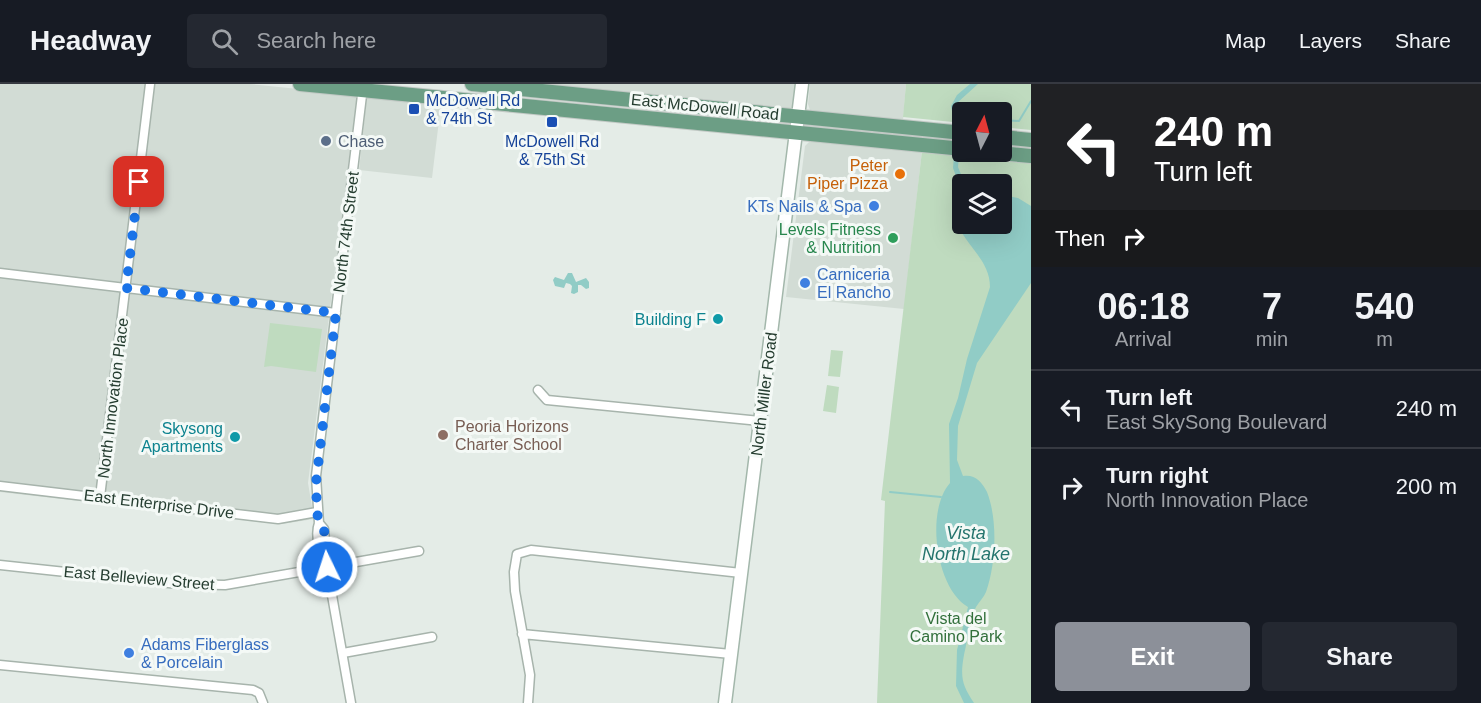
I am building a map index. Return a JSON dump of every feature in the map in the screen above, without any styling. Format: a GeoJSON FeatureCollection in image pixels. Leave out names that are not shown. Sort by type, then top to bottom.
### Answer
{"type":"FeatureCollection","features":[{"type":"Feature","properties":{"kind":"main road","name":"East McDowell Road"},"geometry":{"type":"LineString","coordinates":[[300,84],[363,87],[952,148]]}},
{"type":"Feature","properties":{"kind":"main road","name":"East McDowell Road"},"geometry":{"type":"LineString","coordinates":[[472,84],[952,132]]}},
{"type":"Feature","properties":{"kind":"street","name":"North Innovation Place"},"geometry":{"type":"LineString","coordinates":[[100,497],[150,84]]}},
{"type":"Feature","properties":{"kind":"street","name":"North Miller Road"},"geometry":{"type":"LineString","coordinates":[[725,703],[802,84]]}},
{"type":"Feature","properties":{"kind":"street","name":"North 74th Street"},"geometry":{"type":"LineString","coordinates":[[351,703],[327,567],[321,555],[317,530],[319,523],[317,468],[363,87]]}},
{"type":"Feature","properties":{"kind":"street"},"geometry":{"type":"LineString","coordinates":[[0,273],[336,313]]}},
{"type":"Feature","properties":{"kind":"street"},"geometry":{"type":"LineString","coordinates":[[538,390],[547,400],[760,421]]}},
{"type":"Feature","properties":{"kind":"street","name":"East Enterprise Drive"},"geometry":{"type":"LineString","coordinates":[[0,486],[278,519],[317,512]]}},
{"type":"Feature","properties":{"kind":"street"},"geometry":{"type":"LineString","coordinates":[[528,703],[530,675],[515,591],[514,572],[517,554],[531,550],[741,573]]}},
{"type":"Feature","properties":{"kind":"street","name":"East Belleview Street"},"geometry":{"type":"LineString","coordinates":[[0,565],[199,586],[225,585],[419,551]]}},
{"type":"Feature","properties":{"kind":"street"},"geometry":{"type":"LineString","coordinates":[[522,634],[731,654]]}},
{"type":"Feature","properties":{"kind":"street"},"geometry":{"type":"LineString","coordinates":[[343,653],[432,637]]}},
{"type":"Feature","properties":{"kind":"street"},"geometry":{"type":"LineString","coordinates":[[0,665],[253,690],[259,693],[263,703]]}},
{"type":"Feature","properties":{"kind":"shaded area"},"geometry":{"type":"Polygon","coordinates":[[[0,84],[250,84],[357,95],[308,483],[314,519],[282,524],[0,492],[0,84]]]}},
{"type":"Feature","properties":{"kind":"shaded area"},"geometry":{"type":"Polygon","coordinates":[[[531,84],[795,84],[792,110],[531,84]]]}},
{"type":"Feature","properties":{"kind":"shaded area"},"geometry":{"type":"Polygon","coordinates":[[[810,84],[906,84],[903,121],[812,111],[808,104],[810,84]]]}},
{"type":"Feature","properties":{"kind":"shaded area"},"geometry":{"type":"Polygon","coordinates":[[[367,96],[441,104],[432,178],[359,170],[367,96]]]}},
{"type":"Feature","properties":{"kind":"shaded area"},"geometry":{"type":"Polygon","coordinates":[[[810,141],[922,151],[904,309],[786,297],[805,146],[810,141]]]}},
{"type":"Feature","properties":{"kind":"green space"},"geometry":{"type":"Polygon","coordinates":[[[906,84],[1031,84],[1031,130],[1012,128],[1012,102],[952,102],[952,122],[903,117],[906,84]]]}},
{"type":"Feature","properties":{"kind":"green space","name":"Vista del Camino Park"},"geometry":{"type":"Polygon","coordinates":[[[922,151],[952,154],[952,162],[1012,162],[1012,160],[1031,162],[1031,703],[877,703],[885,501],[881,500],[922,151]]]}},
{"type":"Feature","properties":{"kind":"green space"},"geometry":{"type":"Polygon","coordinates":[[[270,323],[322,329],[316,372],[264,367],[270,323]]]}},
{"type":"Feature","properties":{"kind":"green space"},"geometry":{"type":"Polygon","coordinates":[[[831,350],[843,351],[840,377],[828,376],[831,350]]]}},
{"type":"Feature","properties":{"kind":"green space"},"geometry":{"type":"Polygon","coordinates":[[[827,385],[839,387],[836,413],[823,411],[827,385]]]}},
{"type":"Feature","properties":{"kind":"water"},"geometry":{"type":"Polygon","coordinates":[[[970,84],[978,84],[958,102],[953,102],[957,95],[970,84]]]}},
{"type":"Feature","properties":{"kind":"water"},"geometry":{"type":"Polygon","coordinates":[[[953,162],[958,162],[961,174],[955,174],[953,162]]]}},
{"type":"Feature","properties":{"kind":"water","name":"Vista North Lake"},"geometry":{"type":"Polygon","coordinates":[[[1012,197],[1031,206],[1031,283],[977,363],[958,426],[957,460],[963,476],[978,479],[987,492],[991,503],[994,529],[994,555],[989,581],[985,594],[974,611],[963,663],[963,680],[974,703],[964,703],[956,686],[957,650],[968,607],[957,598],[948,584],[938,549],[936,530],[942,496],[950,483],[949,424],[990,287],[986,268],[963,234],[1012,234],[1012,197]]]}},
{"type":"Feature","properties":{"kind":"water"},"geometry":{"type":"Polygon","coordinates":[[[568,273],[572,273],[576,282],[586,278],[589,288],[578,285],[578,292],[574,294],[571,293],[570,284],[566,283],[564,288],[555,286],[553,280],[555,277],[564,280],[568,273]]]}},
{"type":"Feature","properties":{"kind":"waterway"},"geometry":{"type":"LineString","coordinates":[[1012,121],[1019,121],[1031,101]]}},
{"type":"Feature","properties":{"kind":"waterway"},"geometry":{"type":"LineString","coordinates":[[890,492],[941,497]]}},
{"type":"Feature","properties":{"kind":"place","name":"McDowell Rd & 74th St"},"geometry":{"type":"Point","coordinates":[414,109]}},
{"type":"Feature","properties":{"kind":"place","name":"McDowell Rd & 75th St"},"geometry":{"type":"Point","coordinates":[552,122]}},
{"type":"Feature","properties":{"kind":"place","name":"Chase"},"geometry":{"type":"Point","coordinates":[326,141]}},
{"type":"Feature","properties":{"kind":"place","name":"Peter Piper Pizza"},"geometry":{"type":"Point","coordinates":[900,174]}},
{"type":"Feature","properties":{"kind":"place","name":"KTs Nails & Spa"},"geometry":{"type":"Point","coordinates":[874,206]}},
{"type":"Feature","properties":{"kind":"place","name":"Levels Fitness & Nutrition"},"geometry":{"type":"Point","coordinates":[893,238]}},
{"type":"Feature","properties":{"kind":"place","name":"Carniceria El Rancho"},"geometry":{"type":"Point","coordinates":[805,283]}},
{"type":"Feature","properties":{"kind":"place","name":"Building F"},"geometry":{"type":"Point","coordinates":[718,319]}},
{"type":"Feature","properties":{"kind":"place","name":"Peoria Horizons Charter School"},"geometry":{"type":"Point","coordinates":[443,435]}},
{"type":"Feature","properties":{"kind":"place","name":"Skysong Apartments"},"geometry":{"type":"Point","coordinates":[235,437]}},
{"type":"Feature","properties":{"kind":"place","name":"Adams Fiberglass & Porcelain"},"geometry":{"type":"Point","coordinates":[129,653]}},
{"type":"Feature","properties":{"kind":"route"},"geometry":{"type":"LineString","coordinates":[[139,182],[126,288],[336,313],[316,483],[317,512],[319,523],[324,529],[327,567]]}}]}
